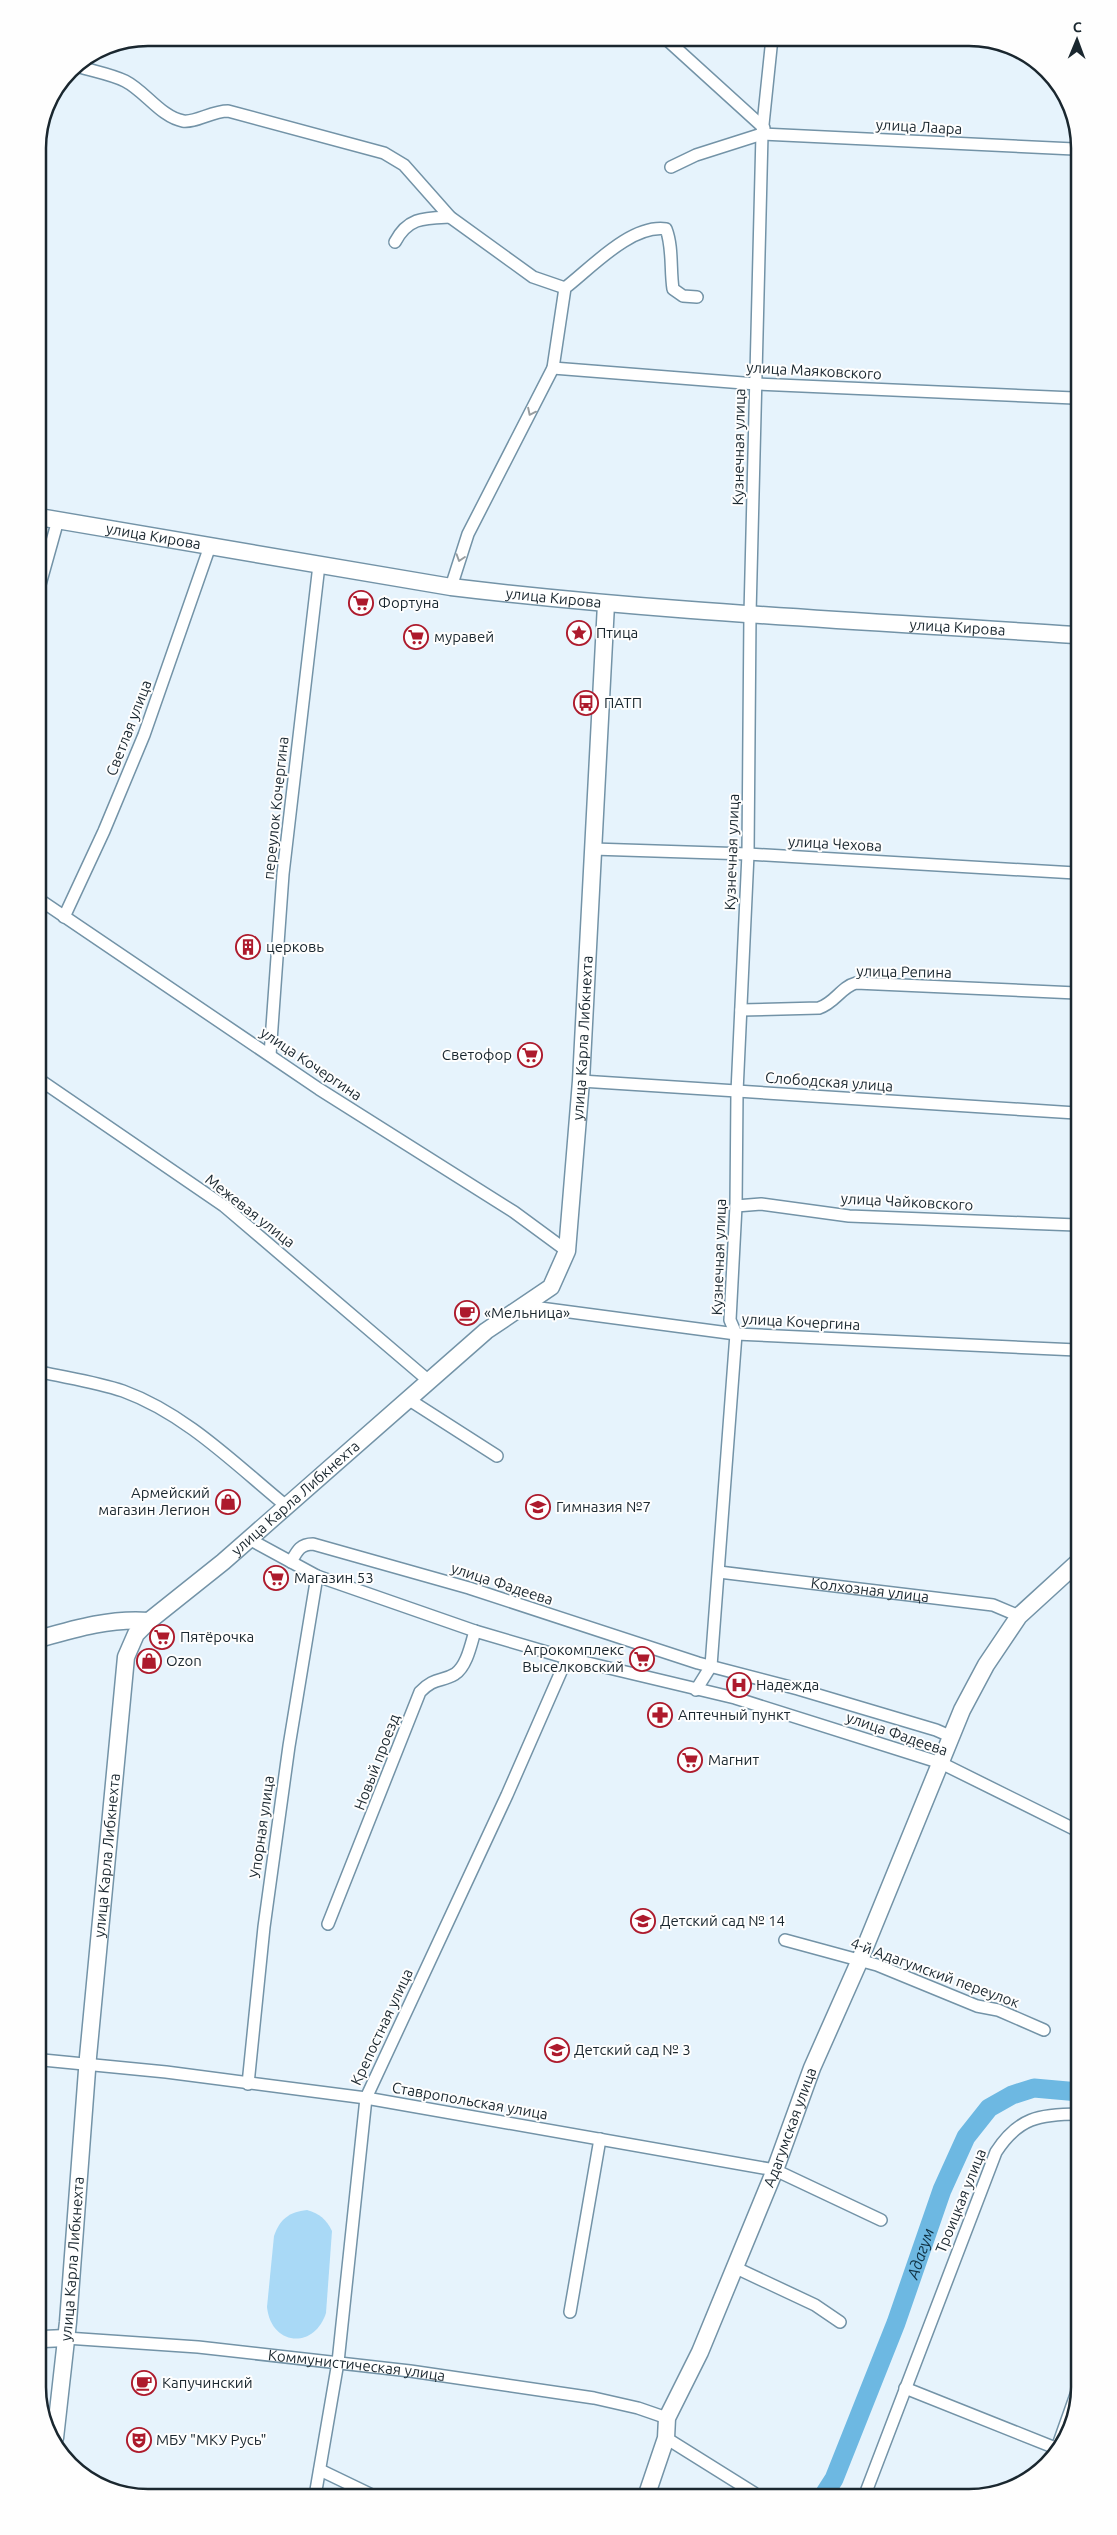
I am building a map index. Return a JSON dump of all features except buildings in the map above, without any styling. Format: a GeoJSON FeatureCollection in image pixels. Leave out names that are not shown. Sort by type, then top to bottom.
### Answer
{"type":"FeatureCollection","features":[{"type":"Feature","properties":{"kind":"main road","name":"улица Кирова"},"geometry":{"type":"LineString","coordinates":[[46,518],[451,588],[606,604],[1071,635]]}},
{"type":"Feature","properties":{"kind":"main road","name":"улица Карла Либкнехта"},"geometry":{"type":"LineString","coordinates":[[55,2427],[66,2338],[123,1669],[130,1644],[149,1620],[250,1539],[286,1505],[486,1331],[551,1287],[567,1251],[581,1081],[606,604]]}},
{"type":"Feature","properties":{"kind":"main road"},"geometry":{"type":"LineString","coordinates":[[941,1763],[962,1710],[986,1665],[1019,1616],[1071,1568]]}},
{"type":"Feature","properties":{"kind":"main road"},"geometry":{"type":"LineString","coordinates":[[46,1637],[91,1625],[120,1620],[149,1620]]}},
{"type":"Feature","properties":{"kind":"main road","name":"Адагумская улица"},"geometry":{"type":"LineString","coordinates":[[649,2489],[666,2438],[667,2418],[700,2352],[775,2170],[812,2068],[859,1962],[941,1763]]}},
{"type":"Feature","properties":{"kind":"main road","name":"Коммунистическая улица"},"geometry":{"type":"LineString","coordinates":[[46,2340],[66,2338]]}},
{"type":"Feature","properties":{"kind":"street"},"geometry":{"type":"LineString","coordinates":[[671,167],[696,155],[763,131],[673,46]]}},
{"type":"Feature","properties":{"kind":"street","name":"Кузнечная улица"},"geometry":{"type":"LineString","coordinates":[[711,1666],[736,1334],[730,1320],[736,1206],[740,1010],[748,854],[750,614],[763,131],[771,46]]}},
{"type":"Feature","properties":{"kind":"street"},"geometry":{"type":"LineString","coordinates":[[85,68],[124,81],[166,112],[183,121],[196,120],[215,111],[228,111],[384,153],[404,165],[450,217],[533,277],[565,288]]}},
{"type":"Feature","properties":{"kind":"street","name":"улица Лаара"},"geometry":{"type":"LineString","coordinates":[[763,131],[1071,149]]}},
{"type":"Feature","properties":{"kind":"street"},"geometry":{"type":"LineString","coordinates":[[395,242],[410,223],[427,218],[450,217]]}},
{"type":"Feature","properties":{"kind":"street"},"geometry":{"type":"LineString","coordinates":[[451,588],[468,534],[553,368],[565,288],[630,237],[654,227],[666,229],[670,240],[672,289],[683,296],[697,297]]}},
{"type":"Feature","properties":{"kind":"street","name":"улица Маяковского"},"geometry":{"type":"LineString","coordinates":[[553,368],[756,384],[1071,398]]}},
{"type":"Feature","properties":{"kind":"street"},"geometry":{"type":"LineString","coordinates":[[46,563],[58,520]]}},
{"type":"Feature","properties":{"kind":"street","name":"Светлая улица"},"geometry":{"type":"LineString","coordinates":[[64,917],[104,831],[144,735],[210,546]]}},
{"type":"Feature","properties":{"kind":"street","name":"переулок Кочергина"},"geometry":{"type":"LineString","coordinates":[[270,1055],[283,874],[319,565]]}},
{"type":"Feature","properties":{"kind":"street","name":"улица Чехова"},"geometry":{"type":"LineString","coordinates":[[593,849],[748,854],[1071,873]]}},
{"type":"Feature","properties":{"kind":"street","name":"улица Кочергина"},"geometry":{"type":"LineString","coordinates":[[46,904],[318,1089],[514,1212],[567,1251]]}},
{"type":"Feature","properties":{"kind":"street","name":"улица Репина"},"geometry":{"type":"LineString","coordinates":[[740,1010],[819,1008],[829,1005],[850,985],[856,983],[1071,993]]}},
{"type":"Feature","properties":{"kind":"street","name":"Слободская улица"},"geometry":{"type":"LineString","coordinates":[[581,1081],[1071,1113]]}},
{"type":"Feature","properties":{"kind":"street","name":"Межевая улица"},"geometry":{"type":"LineString","coordinates":[[46,1084],[224,1206],[429,1381]]}},
{"type":"Feature","properties":{"kind":"street","name":"улица Чайковского"},"geometry":{"type":"LineString","coordinates":[[736,1206],[761,1204],[849,1216],[1071,1225]]}},
{"type":"Feature","properties":{"kind":"street","name":"улица Кочергина"},"geometry":{"type":"LineString","coordinates":[[525,1306],[736,1334],[1071,1350]]}},
{"type":"Feature","properties":{"kind":"street"},"geometry":{"type":"LineString","coordinates":[[46,1373],[122,1390],[152,1403],[206,1440],[286,1505]]}},
{"type":"Feature","properties":{"kind":"street"},"geometry":{"type":"LineString","coordinates":[[408,1399],[496,1456]]}},
{"type":"Feature","properties":{"kind":"street","name":"улица Фадеева"},"geometry":{"type":"LineString","coordinates":[[250,1539],[318,1576],[475,1631],[566,1658],[744,1701],[941,1763],[1071,1828]]}},
{"type":"Feature","properties":{"kind":"street","name":"улица Фадеева"},"geometry":{"type":"LineString","coordinates":[[291,1562],[298,1548],[305,1544],[313,1544],[469,1588],[711,1666],[798,1689],[936,1730],[952,1737]]}},
{"type":"Feature","properties":{"kind":"street","name":"Колхозная улица"},"geometry":{"type":"LineString","coordinates":[[719,1572],[993,1605],[1019,1616]]}},
{"type":"Feature","properties":{"kind":"street","name":"Упорная улица"},"geometry":{"type":"LineString","coordinates":[[248,2084],[264,1927],[289,1746],[318,1576]]}},
{"type":"Feature","properties":{"kind":"street","name":"Новый проезд"},"geometry":{"type":"LineString","coordinates":[[328,1924],[420,1692],[432,1682],[454,1675],[460,1669],[475,1631]]}},
{"type":"Feature","properties":{"kind":"street","name":"Крепостная улица"},"geometry":{"type":"LineString","coordinates":[[316,2489],[338,2362],[366,2098],[507,1795],[566,1658]]}},
{"type":"Feature","properties":{"kind":"street"},"geometry":{"type":"LineString","coordinates":[[696,1690],[711,1666]]}},
{"type":"Feature","properties":{"kind":"street","name":"4-й Адагумский переулок"},"geometry":{"type":"LineString","coordinates":[[785,1940],[845,1955],[859,1962],[877,1965],[977,2006],[998,2010],[1044,2030]]}},
{"type":"Feature","properties":{"kind":"street","name":"Ставропольская улица"},"geometry":{"type":"LineString","coordinates":[[46,2060],[166,2072],[366,2098],[775,2170],[881,2220]]}},
{"type":"Feature","properties":{"kind":"street","name":"Троицкая улица"},"geometry":{"type":"LineString","coordinates":[[867,2489],[996,2152],[1008,2134],[1023,2123],[1055,2114],[1071,2114]]}},
{"type":"Feature","properties":{"kind":"street"},"geometry":{"type":"LineString","coordinates":[[570,2312],[600,2139]]}},
{"type":"Feature","properties":{"kind":"street"},"geometry":{"type":"LineString","coordinates":[[734,2267],[815,2305],[840,2322]]}},
{"type":"Feature","properties":{"kind":"street","name":"Коммунистическая улица"},"geometry":{"type":"LineString","coordinates":[[66,2338],[198,2346],[338,2362],[594,2398],[638,2408],[667,2418]]}},
{"type":"Feature","properties":{"kind":"street"},"geometry":{"type":"LineString","coordinates":[[905,2388],[1052,2446]]}},
{"type":"Feature","properties":{"kind":"street"},"geometry":{"type":"LineString","coordinates":[[666,2438],[748,2489]]}},
{"type":"Feature","properties":{"kind":"street"},"geometry":{"type":"LineString","coordinates":[[320,2470],[359,2489]]}},
{"type":"Feature","properties":{"kind":"shaded area"},"geometry":{"type":"Polygon","coordinates":[[[307,2210],[316,2213],[322,2218],[332,2231],[326,2313],[320,2325],[312,2333],[303,2338],[294,2338],[284,2336],[276,2330],[270,2320],[267,2307],[274,2236],[279,2225],[286,2217],[307,2210]]]}},
{"type":"Feature","properties":{"kind":"waterway","name":"Адагум"},"geometry":{"type":"LineString","coordinates":[[828,2489],[834,2479],[896,2323],[942,2190],[966,2137],[989,2108],[1012,2095],[1034,2088],[1071,2091]]}},
{"type":"Feature","properties":{"kind":"place","name":"Фортуна"},"geometry":{"type":"Point","coordinates":[361,603]}},
{"type":"Feature","properties":{"kind":"place","name":"Птица"},"geometry":{"type":"Point","coordinates":[579,633]}},
{"type":"Feature","properties":{"kind":"place","name":"муравей"},"geometry":{"type":"Point","coordinates":[416,637]}},
{"type":"Feature","properties":{"kind":"place","name":"ПАТП"},"geometry":{"type":"Point","coordinates":[586,703]}},
{"type":"Feature","properties":{"kind":"place","name":"церковь"},"geometry":{"type":"Point","coordinates":[248,947]}},
{"type":"Feature","properties":{"kind":"place","name":"Светофор"},"geometry":{"type":"Point","coordinates":[530,1055]}},
{"type":"Feature","properties":{"kind":"place","name":"«Мельница»"},"geometry":{"type":"Point","coordinates":[467,1313]}},
{"type":"Feature","properties":{"kind":"place","name":"Армейский магазин Легион"},"geometry":{"type":"Point","coordinates":[228,1502]}},
{"type":"Feature","properties":{"kind":"place","name":"Гимназия №7"},"geometry":{"type":"Point","coordinates":[538,1507]}},
{"type":"Feature","properties":{"kind":"place","name":"Магазин 53"},"geometry":{"type":"Point","coordinates":[276,1578]}},
{"type":"Feature","properties":{"kind":"place","name":"Пятёрочка"},"geometry":{"type":"Point","coordinates":[162,1637]}},
{"type":"Feature","properties":{"kind":"place","name":"Агрокомплекс Выселковский"},"geometry":{"type":"Point","coordinates":[642,1659]}},
{"type":"Feature","properties":{"kind":"place","name":"Ozon"},"geometry":{"type":"Point","coordinates":[149,1661]}},
{"type":"Feature","properties":{"kind":"place","name":"Надежда"},"geometry":{"type":"Point","coordinates":[739,1685]}},
{"type":"Feature","properties":{"kind":"place","name":"Аптечный пункт"},"geometry":{"type":"Point","coordinates":[660,1715]}},
{"type":"Feature","properties":{"kind":"place","name":"Магнит"},"geometry":{"type":"Point","coordinates":[690,1760]}},
{"type":"Feature","properties":{"kind":"place","name":"Детский сад № 14"},"geometry":{"type":"Point","coordinates":[643,1921]}},
{"type":"Feature","properties":{"kind":"place","name":"Детский сад № 3"},"geometry":{"type":"Point","coordinates":[557,2050]}},
{"type":"Feature","properties":{"kind":"place","name":"Капучинский"},"geometry":{"type":"Point","coordinates":[144,2383]}},
{"type":"Feature","properties":{"kind":"place","name":"МБУ \"МКУ Русь\""},"geometry":{"type":"Point","coordinates":[139,2440]}}]}
